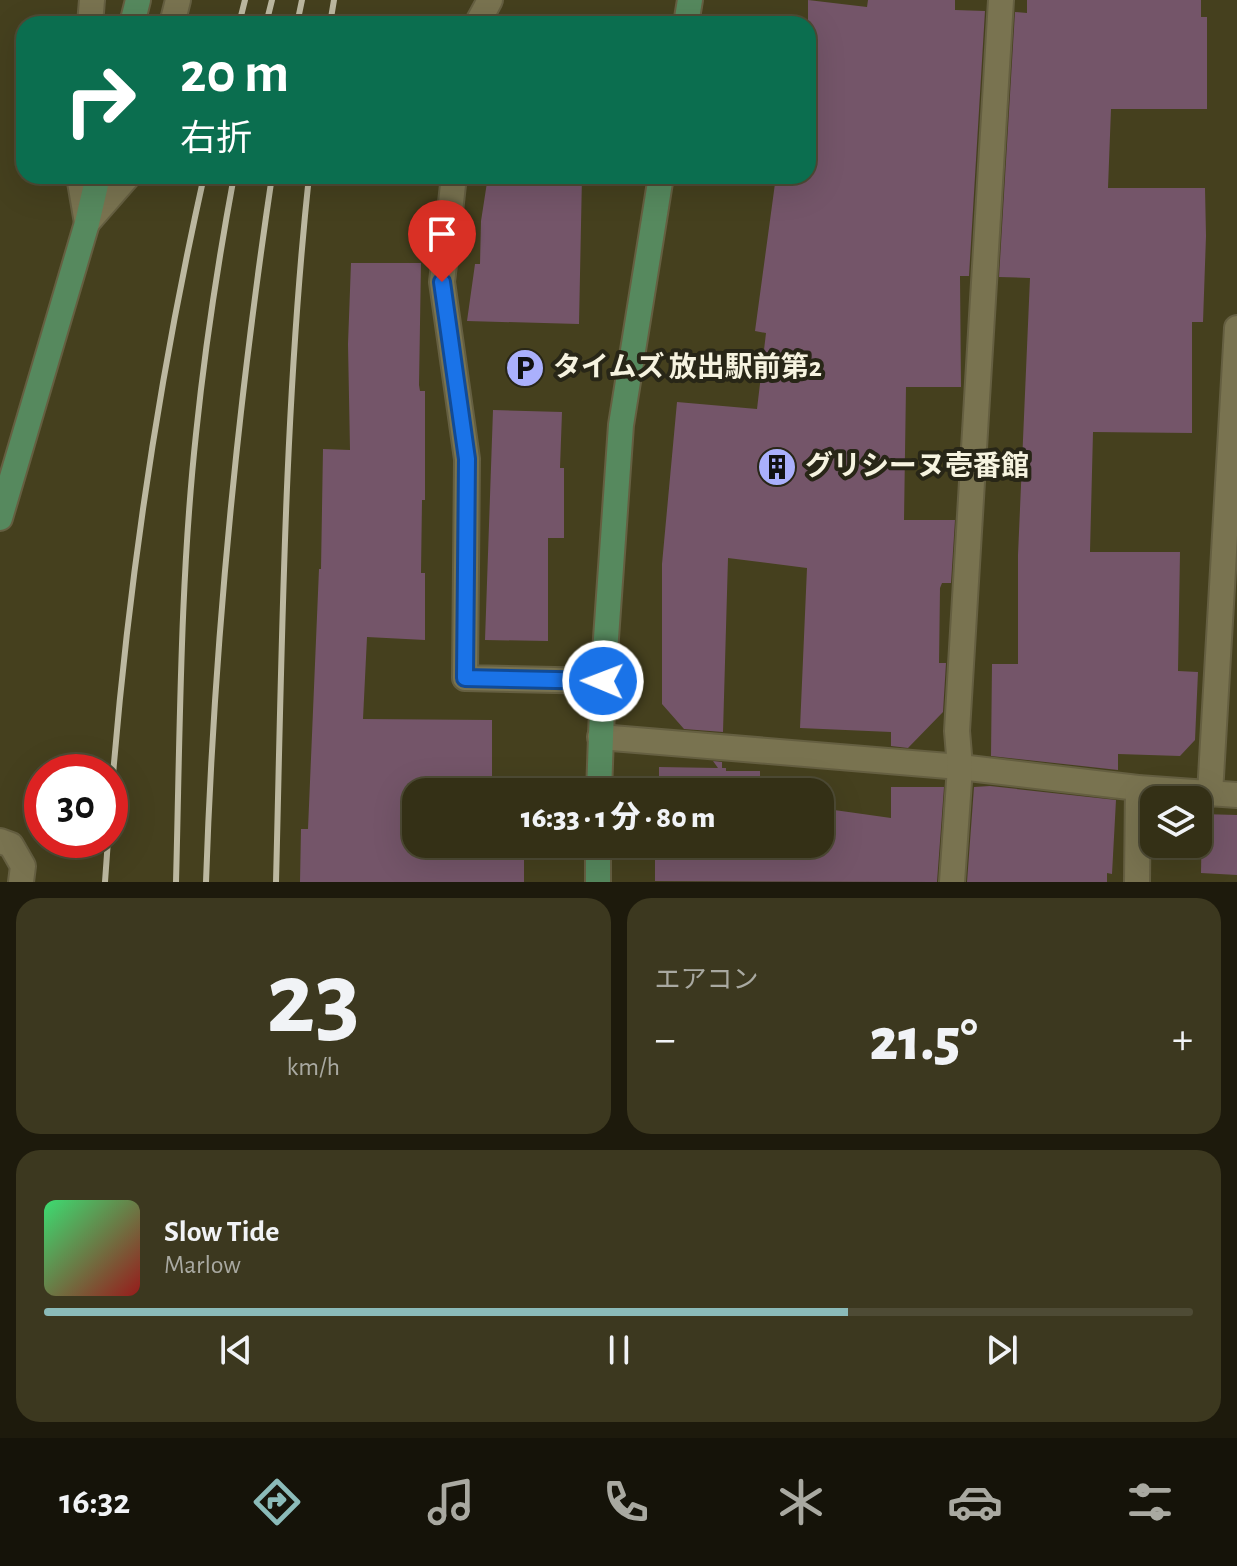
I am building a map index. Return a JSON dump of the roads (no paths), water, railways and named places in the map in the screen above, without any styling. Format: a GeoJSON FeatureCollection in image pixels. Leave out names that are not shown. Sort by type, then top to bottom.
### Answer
{"type":"FeatureCollection","features":[{"type":"Feature","properties":{"kind":"street"},"geometry":{"type":"LineString","coordinates":[[952,882],[960,767],[957,731],[1001,0]]}},
{"type":"Feature","properties":{"kind":"street"},"geometry":{"type":"LineString","coordinates":[[80,184],[87,223]]}},
{"type":"Feature","properties":{"kind":"street"},"geometry":{"type":"LineString","coordinates":[[0,518],[96,184]]}},
{"type":"Feature","properties":{"kind":"street"},"geometry":{"type":"LineString","coordinates":[[87,223],[121,184]]}},
{"type":"Feature","properties":{"kind":"street"},"geometry":{"type":"LineString","coordinates":[[453,184],[442,282],[467,459],[465,678],[603,681]]}},
{"type":"Feature","properties":{"kind":"street"},"geometry":{"type":"LineString","coordinates":[[599,778],[621,425],[660,184]]}},
{"type":"Feature","properties":{"kind":"street"},"geometry":{"type":"LineString","coordinates":[[1210,786],[1237,328]]}},
{"type":"Feature","properties":{"kind":"street"},"geometry":{"type":"LineString","coordinates":[[600,737],[960,767],[1138,788],[1137,882]]}},
{"type":"Feature","properties":{"kind":"street"},"geometry":{"type":"LineString","coordinates":[[1212,794],[1237,795]]}},
{"type":"Feature","properties":{"kind":"street"},"geometry":{"type":"LineString","coordinates":[[0,841],[11,845],[23,866],[21,882]]}},
{"type":"Feature","properties":{"kind":"street"},"geometry":{"type":"LineString","coordinates":[[598,858],[598,882]]}},
{"type":"Feature","properties":{"kind":"railway"},"geometry":{"type":"LineString","coordinates":[[241,16],[245,0]]}},
{"type":"Feature","properties":{"kind":"railway"},"geometry":{"type":"LineString","coordinates":[[268,16],[272,0]]}},
{"type":"Feature","properties":{"kind":"railway"},"geometry":{"type":"LineString","coordinates":[[299,16],[302,0]]}},
{"type":"Feature","properties":{"kind":"railway"},"geometry":{"type":"LineString","coordinates":[[331,16],[334,0]]}},
{"type":"Feature","properties":{"kind":"railway"},"geometry":{"type":"LineString","coordinates":[[115,754],[145,493],[172,334],[202,184]]}},
{"type":"Feature","properties":{"kind":"railway"},"geometry":{"type":"LineString","coordinates":[[176,882],[182,658],[191,490],[208,337],[233,184]]}},
{"type":"Feature","properties":{"kind":"railway"},"geometry":{"type":"LineString","coordinates":[[206,882],[215,705],[229,528],[248,352],[271,184]]}},
{"type":"Feature","properties":{"kind":"railway"},"geometry":{"type":"LineString","coordinates":[[276,882],[289,440],[308,184]]}},
{"type":"Feature","properties":{"kind":"railway"},"geometry":{"type":"LineString","coordinates":[[105,882],[107,858]]}},
{"type":"Feature","properties":{"kind":"place","name":"タイムズ 放出駅前第2"},"geometry":{"type":"Point","coordinates":[525,368]}},
{"type":"Feature","properties":{"kind":"place","name":"グリシーヌ壱番館"},"geometry":{"type":"Point","coordinates":[777,467]}}]}
